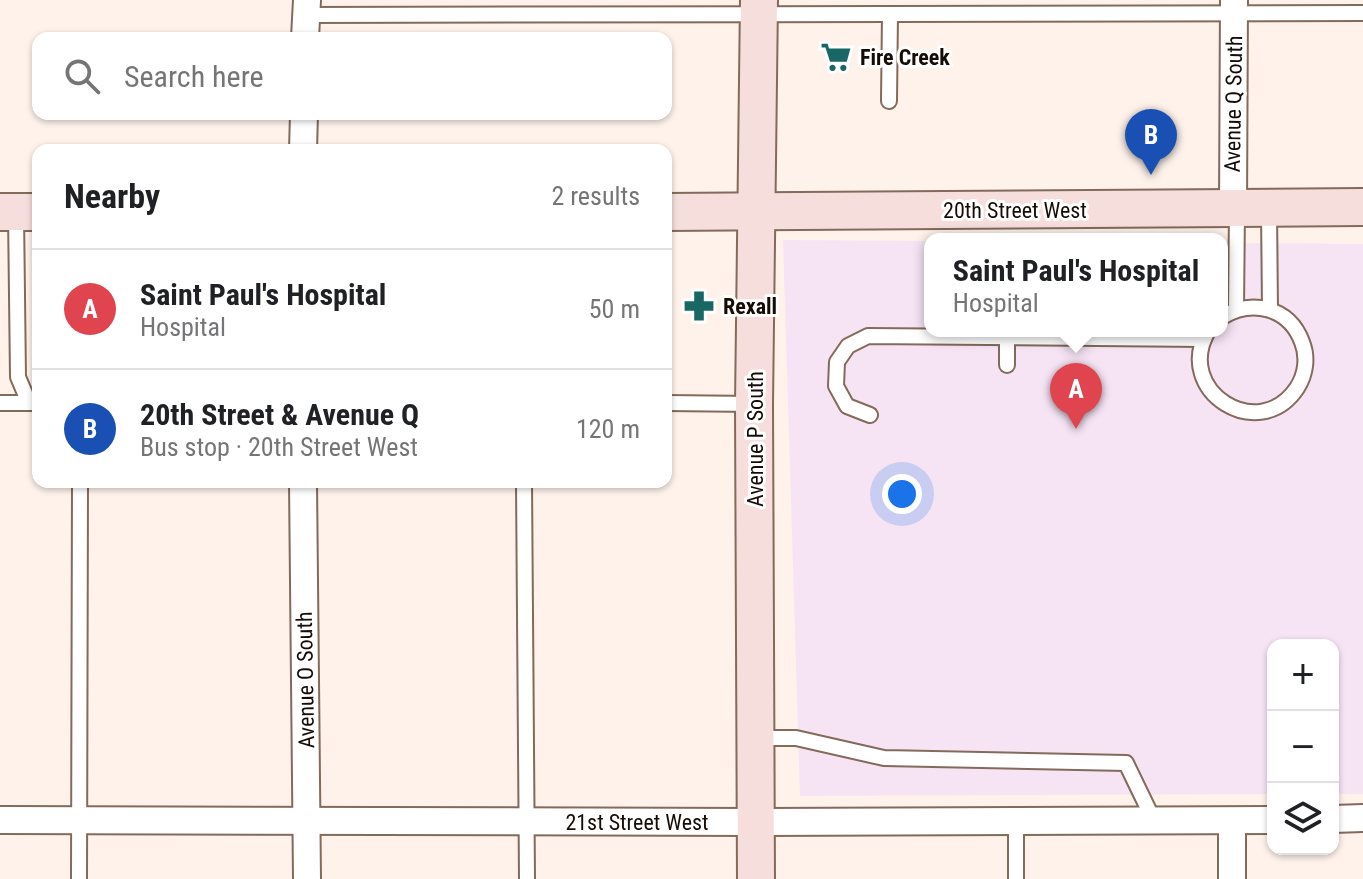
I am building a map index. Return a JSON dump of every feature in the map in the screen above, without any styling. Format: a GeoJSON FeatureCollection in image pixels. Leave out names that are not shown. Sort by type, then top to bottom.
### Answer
{"type":"FeatureCollection","features":[{"type":"Feature","properties":{"kind":"main road","name":"Avenue P South"},"geometry":{"type":"LineString","coordinates":[[756,879],[754,404],[759,7]]}},
{"type":"Feature","properties":{"kind":"main road","name":"20th Street West"},"geometry":{"type":"LineString","coordinates":[[672,212],[1363,207]]}},
{"type":"Feature","properties":{"kind":"street","name":"Avenue Q South"},"geometry":{"type":"LineString","coordinates":[[1234,7],[1246,208]]}},
{"type":"Feature","properties":{"kind":"street"},"geometry":{"type":"LineString","coordinates":[[303,144],[304,120]]}},
{"type":"Feature","properties":{"kind":"street","name":"Avenue O South"},"geometry":{"type":"LineString","coordinates":[[303,488],[307,879]]}},
{"type":"Feature","properties":{"kind":"street"},"geometry":{"type":"LineString","coordinates":[[1339,819],[1363,818]]}},
{"type":"Feature","properties":{"kind":"street","name":"21st Street West"},"geometry":{"type":"LineString","coordinates":[[0,820],[1267,820]]}},
{"type":"Feature","properties":{"kind":"street"},"geometry":{"type":"LineString","coordinates":[[1232,821],[1232,879]]}},
{"type":"Feature","properties":{"kind":"lane"},"geometry":{"type":"LineString","coordinates":[[306,18],[524,7],[759,7],[890,14],[1024,7],[1234,7],[1363,13]]}},
{"type":"Feature","properties":{"kind":"lane"},"geometry":{"type":"LineString","coordinates":[[889,101],[890,14]]}},
{"type":"Feature","properties":{"kind":"lane"},"geometry":{"type":"LineString","coordinates":[[1236,309],[1246,208]]}},
{"type":"Feature","properties":{"kind":"lane"},"geometry":{"type":"LineString","coordinates":[[1246,208],[1270,309]]}},
{"type":"Feature","properties":{"kind":"lane"},"geometry":{"type":"LineString","coordinates":[[18,212],[18,377],[32,401]]}},
{"type":"Feature","properties":{"kind":"lane"},"geometry":{"type":"LineString","coordinates":[[1205,337],[1200,355],[1201,371],[1207,386],[1218,399],[1232,408],[1248,412],[1264,411],[1280,405],[1293,395],[1302,381],[1306,365],[1305,348],[1299,333],[1291,323],[1270,309],[1253,306],[1228,314]]}},
{"type":"Feature","properties":{"kind":"lane"},"geometry":{"type":"LineString","coordinates":[[870,415],[847,406],[836,386],[837,362],[848,346],[868,336],[924,337]]}},
{"type":"Feature","properties":{"kind":"lane"},"geometry":{"type":"LineString","coordinates":[[938,337],[1073,337]]}},
{"type":"Feature","properties":{"kind":"lane"},"geometry":{"type":"LineString","coordinates":[[1007,338],[1007,365]]}},
{"type":"Feature","properties":{"kind":"lane"},"geometry":{"type":"LineString","coordinates":[[0,403],[32,403]]}},
{"type":"Feature","properties":{"kind":"lane"},"geometry":{"type":"LineString","coordinates":[[672,403],[754,404]]}},
{"type":"Feature","properties":{"kind":"lane"},"geometry":{"type":"LineString","coordinates":[[79,879],[80,488]]}},
{"type":"Feature","properties":{"kind":"lane"},"geometry":{"type":"LineString","coordinates":[[524,488],[527,879]]}},
{"type":"Feature","properties":{"kind":"lane"},"geometry":{"type":"LineString","coordinates":[[755,738],[796,738],[884,758],[1126,763],[1154,821]]}},
{"type":"Feature","properties":{"kind":"lane"},"geometry":{"type":"LineString","coordinates":[[1016,820],[1016,879]]}},
{"type":"Feature","properties":{"kind":"shaded area"},"geometry":{"type":"Polygon","coordinates":[[[783,240],[924,241],[924,337],[1228,337],[1228,243],[1363,244],[1363,794],[1339,794],[1339,639],[1267,639],[1267,794],[800,796],[783,240]]]}},
{"type":"Feature","properties":{"kind":"place","name":"Fire Creek"},"geometry":{"type":"Point","coordinates":[836,57]}},
{"type":"Feature","properties":{"kind":"place","name":"20th Street & Avenue Q"},"geometry":{"type":"Point","coordinates":[1151,175]}},
{"type":"Feature","properties":{"kind":"place","name":"Rexall"},"geometry":{"type":"Point","coordinates":[699,306]}},
{"type":"Feature","properties":{"kind":"place","name":"Saint Paul's Hospital"},"geometry":{"type":"Point","coordinates":[1076,429]}}]}
